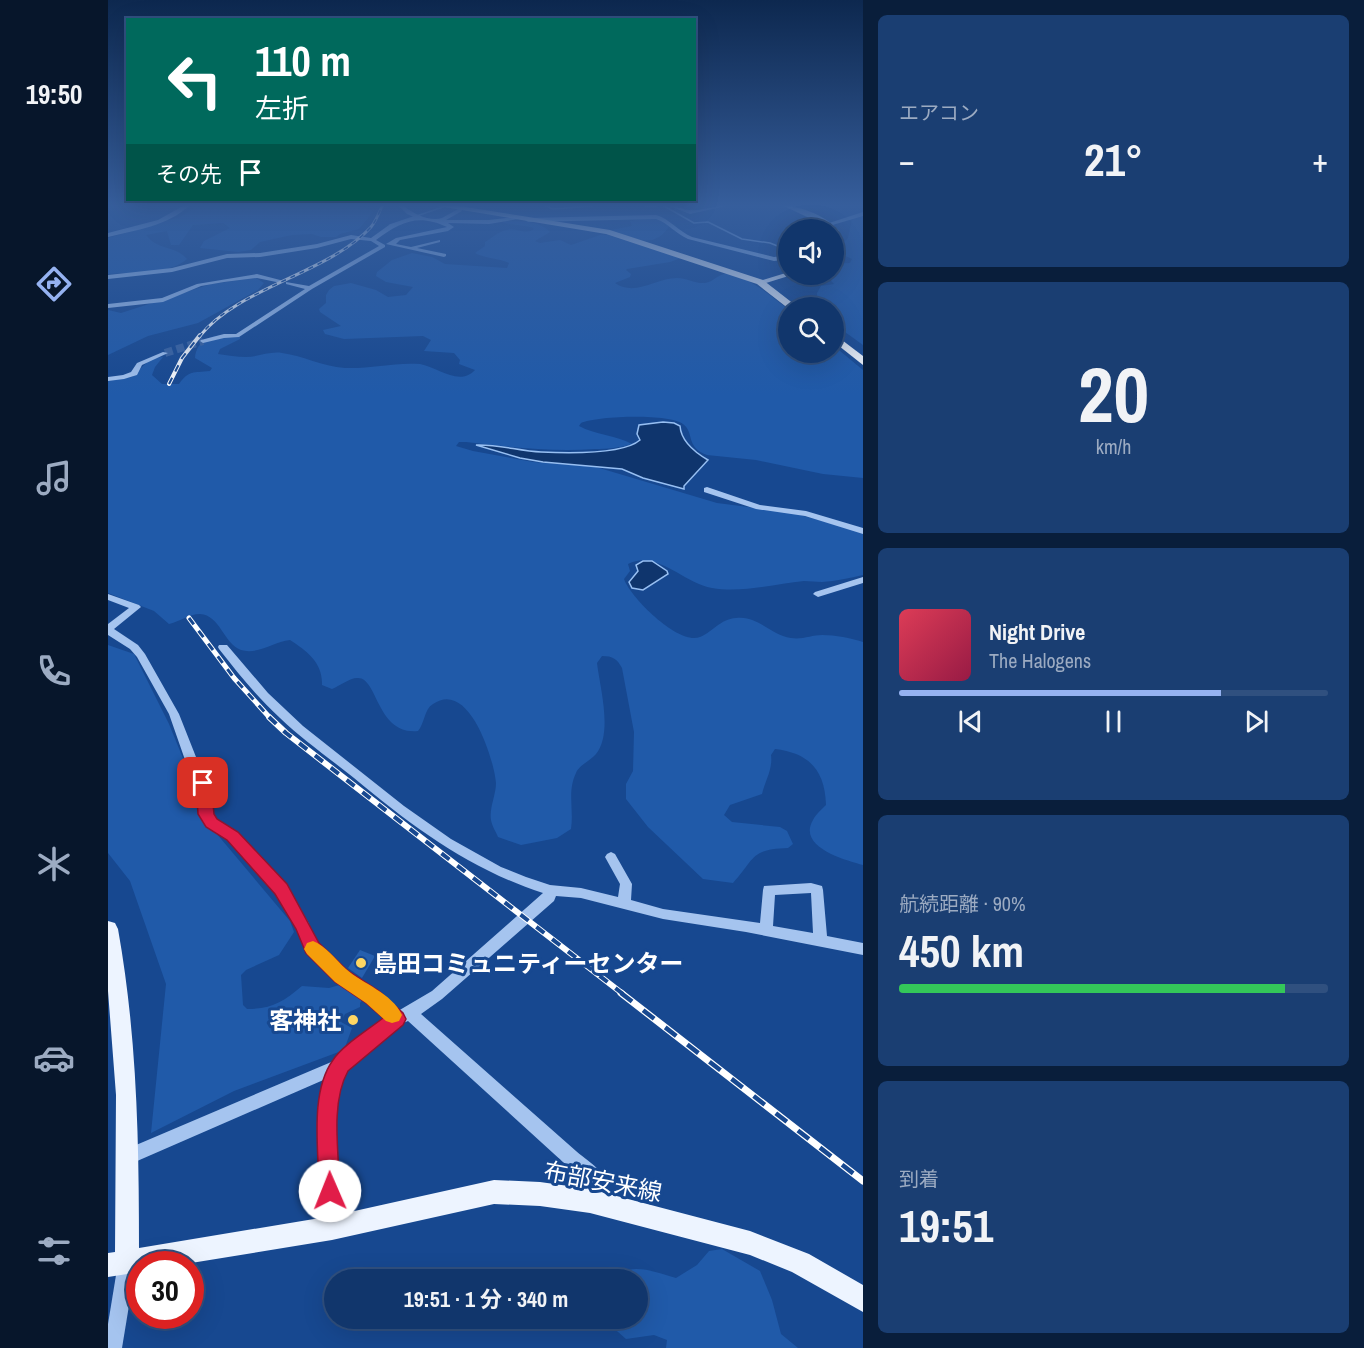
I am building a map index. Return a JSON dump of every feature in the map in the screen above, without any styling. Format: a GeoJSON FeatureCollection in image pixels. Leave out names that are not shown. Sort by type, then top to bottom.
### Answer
{"type":"FeatureCollection","features":[{"type":"Feature","properties":{"kind":"highway"},"geometry":{"type":"LineString","coordinates":[[720,269],[760,282],[780,297]]}},
{"type":"Feature","properties":{"kind":"highway"},"geometry":{"type":"LineString","coordinates":[[844,346],[863,362]]}},
{"type":"Feature","properties":{"kind":"main road"},"geometry":{"type":"LineString","coordinates":[[760,282],[778,277]]}},
{"type":"Feature","properties":{"kind":"main road"},"geometry":{"type":"LineString","coordinates":[[108,929],[121,999],[127,1059],[128,1157],[117,1264]]}},
{"type":"Feature","properties":{"kind":"main road","name":"布部安来線"},"geometry":{"type":"LineString","coordinates":[[117,1264],[332,1228],[494,1192],[540,1194],[590,1201],[750,1243],[800,1263],[863,1299]]}},
{"type":"Feature","properties":{"kind":"street"},"geometry":{"type":"LineString","coordinates":[[108,277],[176,269]]}},
{"type":"Feature","properties":{"kind":"street"},"geometry":{"type":"LineString","coordinates":[[203,341],[224,336],[237,336],[343,269]]}},
{"type":"Feature","properties":{"kind":"street"},"geometry":{"type":"LineString","coordinates":[[108,306],[163,300],[199,285],[257,276],[310,288]]}},
{"type":"Feature","properties":{"kind":"street"},"geometry":{"type":"LineString","coordinates":[[108,379],[124,378],[134,373],[140,364],[165,353]]}},
{"type":"Feature","properties":{"kind":"street"},"geometry":{"type":"LineString","coordinates":[[707,490],[759,507],[806,514],[863,531]]}},
{"type":"Feature","properties":{"kind":"street"},"geometry":{"type":"LineString","coordinates":[[818,594],[863,580]]}},
{"type":"Feature","properties":{"kind":"street"},"geometry":{"type":"LineString","coordinates":[[108,597],[136,607],[108,630],[134,647],[174,714],[203,783],[206,814],[212,823],[232,836],[281,889],[303,926],[312,947],[327,963],[385,1007],[403,1016],[596,1178],[590,1201]]}},
{"type":"Feature","properties":{"kind":"street"},"geometry":{"type":"LineString","coordinates":[[223,647],[250,680],[291,722],[437,837],[493,870],[550,890],[581,893],[663,914],[746,926],[863,949]]}},
{"type":"Feature","properties":{"kind":"street"},"geometry":{"type":"LineString","coordinates":[[611,857],[626,884],[624,904]]}},
{"type":"Feature","properties":{"kind":"street"},"geometry":{"type":"LineString","coordinates":[[765,926],[771,888],[817,887],[820,940]]}},
{"type":"Feature","properties":{"kind":"street"},"geometry":{"type":"LineString","coordinates":[[128,1157],[341,1065],[403,1016],[437,995],[549,897],[550,890]]}},
{"type":"Feature","properties":{"kind":"street"},"geometry":{"type":"LineString","coordinates":[[332,1228],[328,1103],[333,1080],[341,1065]]}},
{"type":"Feature","properties":{"kind":"street"},"geometry":{"type":"LineString","coordinates":[[113,1348],[117,1264]]}},
{"type":"Feature","properties":{"kind":"shaded area"},"geometry":{"type":"Polygon","coordinates":[[[108,269],[165,269],[139,273],[108,274],[108,269]]]}},
{"type":"Feature","properties":{"kind":"shaded area"},"geometry":{"type":"Polygon","coordinates":[[[381,269],[628,269],[626,270],[631,274],[630,277],[615,283],[623,287],[638,288],[677,278],[705,283],[723,274],[730,274],[746,280],[778,302],[778,363],[844,363],[844,354],[863,370],[863,478],[823,474],[756,460],[707,455],[696,448],[683,424],[663,418],[632,417],[581,423],[579,426],[632,444],[604,449],[546,449],[466,442],[459,442],[456,446],[533,462],[596,467],[717,503],[789,512],[863,532],[863,575],[848,578],[746,589],[723,589],[701,585],[659,563],[638,560],[628,564],[630,571],[624,579],[635,597],[656,618],[680,634],[691,638],[705,635],[730,619],[744,618],[751,619],[791,638],[827,635],[863,642],[863,865],[835,856],[817,845],[810,829],[817,814],[826,805],[822,782],[813,765],[806,759],[775,749],[771,755],[770,770],[762,794],[730,805],[724,815],[732,822],[780,827],[787,831],[793,844],[788,848],[760,853],[733,883],[703,879],[648,827],[626,799],[626,784],[633,771],[634,732],[622,668],[612,657],[602,656],[597,663],[604,710],[604,734],[596,754],[580,768],[573,780],[571,829],[557,838],[521,845],[498,837],[493,827],[491,811],[496,783],[490,757],[477,725],[458,702],[446,699],[433,704],[428,709],[418,731],[404,730],[386,715],[364,680],[354,678],[332,689],[322,685],[320,670],[313,658],[290,640],[259,650],[241,650],[230,642],[217,624],[207,616],[196,614],[169,624],[154,611],[108,593],[108,380],[132,377],[149,361],[163,357],[152,375],[162,384],[179,384],[189,374],[210,371],[212,368],[195,358],[197,350],[205,340],[226,335],[240,337],[240,339],[220,349],[218,354],[246,357],[282,353],[345,368],[420,364],[462,377],[475,370],[459,364],[460,360],[454,353],[424,351],[431,340],[423,336],[344,339],[325,334],[323,330],[341,326],[319,309],[326,303],[326,295],[334,286],[351,283],[376,290],[388,297],[406,295],[413,287],[386,282],[376,276],[381,269]]]}},
{"type":"Feature","properties":{"kind":"shaded area"},"geometry":{"type":"Polygon","coordinates":[[[844,269],[863,269],[863,345],[844,331],[844,297],[817,297],[821,286],[844,285],[844,269]]]}},
{"type":"Feature","properties":{"kind":"shaded area"},"geometry":{"type":"Polygon","coordinates":[[[256,278],[264,283],[258,290],[198,323],[148,336],[108,355],[108,310],[121,313],[211,284],[256,278]]]}},
{"type":"Feature","properties":{"kind":"shaded area"},"geometry":{"type":"Polygon","coordinates":[[[663,422],[680,426],[686,442],[708,460],[684,486],[684,489],[643,478],[622,469],[543,462],[476,445],[541,452],[607,451],[632,445],[640,440],[637,434],[639,425],[663,422]]]}},
{"type":"Feature","properties":{"kind":"shaded area"},"geometry":{"type":"Polygon","coordinates":[[[643,561],[652,561],[668,574],[643,590],[632,588],[629,582],[638,571],[636,565],[643,561]]]}},
{"type":"Feature","properties":{"kind":"shaded area"},"geometry":{"type":"Polygon","coordinates":[[[108,645],[134,654],[169,724],[211,827],[290,921],[294,932],[279,955],[246,970],[241,975],[243,1005],[247,1009],[270,1006],[283,1000],[302,986],[329,988],[343,984],[365,997],[360,1007],[345,1014],[341,1022],[352,1028],[344,1050],[234,1091],[151,1133],[166,984],[130,881],[108,853],[108,645]]]}},
{"type":"Feature","properties":{"kind":"shaded area"},"geometry":{"type":"Polygon","coordinates":[[[722,1249],[760,1271],[772,1300],[781,1334],[798,1348],[666,1348],[667,1340],[654,1335],[626,1339],[615,1329],[648,1329],[648,1271],[676,1278],[697,1265],[709,1251],[722,1249]]]}},
{"type":"Feature","properties":{"kind":"building","name":"島田コミュニティーセンター"},"geometry":{"type":"Polygon","coordinates":[[[360,950],[375,956],[362,978],[348,968],[360,950]]]}},
{"type":"Feature","properties":{"kind":"tunnel"},"geometry":{"type":"LineString","coordinates":[[165,353],[203,341]]}},
{"type":"Feature","properties":{"kind":"railway"},"geometry":{"type":"LineString","coordinates":[[199,337],[236,305],[308,269]]}},
{"type":"Feature","properties":{"kind":"railway"},"geometry":{"type":"LineString","coordinates":[[169,384],[182,358],[200,335]]}},
{"type":"Feature","properties":{"kind":"railway"},"geometry":{"type":"LineString","coordinates":[[189,618],[234,678],[270,718]]}},
{"type":"Feature","properties":{"kind":"railway"},"geometry":{"type":"LineString","coordinates":[[270,718],[286,733],[623,994]]}},
{"type":"Feature","properties":{"kind":"railway"},"geometry":{"type":"LineString","coordinates":[[621,993],[863,1181]]}},
{"type":"Feature","properties":{"kind":"slow traffic"},"geometry":{"type":"LineString","coordinates":[[313,949],[342,976],[385,1007],[392,1015]]}},
{"type":"Feature","properties":{"kind":"place","name":"島田コミュニティーセンター"},"geometry":{"type":"Point","coordinates":[361,963]}},
{"type":"Feature","properties":{"kind":"place","name":"客神社"},"geometry":{"type":"Point","coordinates":[353,1020]}},
{"type":"Feature","properties":{"kind":"route"},"geometry":{"type":"LineString","coordinates":[[203,783],[206,814],[212,823],[232,836],[281,889],[303,926],[312,947],[342,976],[385,1007],[396,1019],[341,1065],[333,1080],[328,1103],[330,1191]]}}]}
